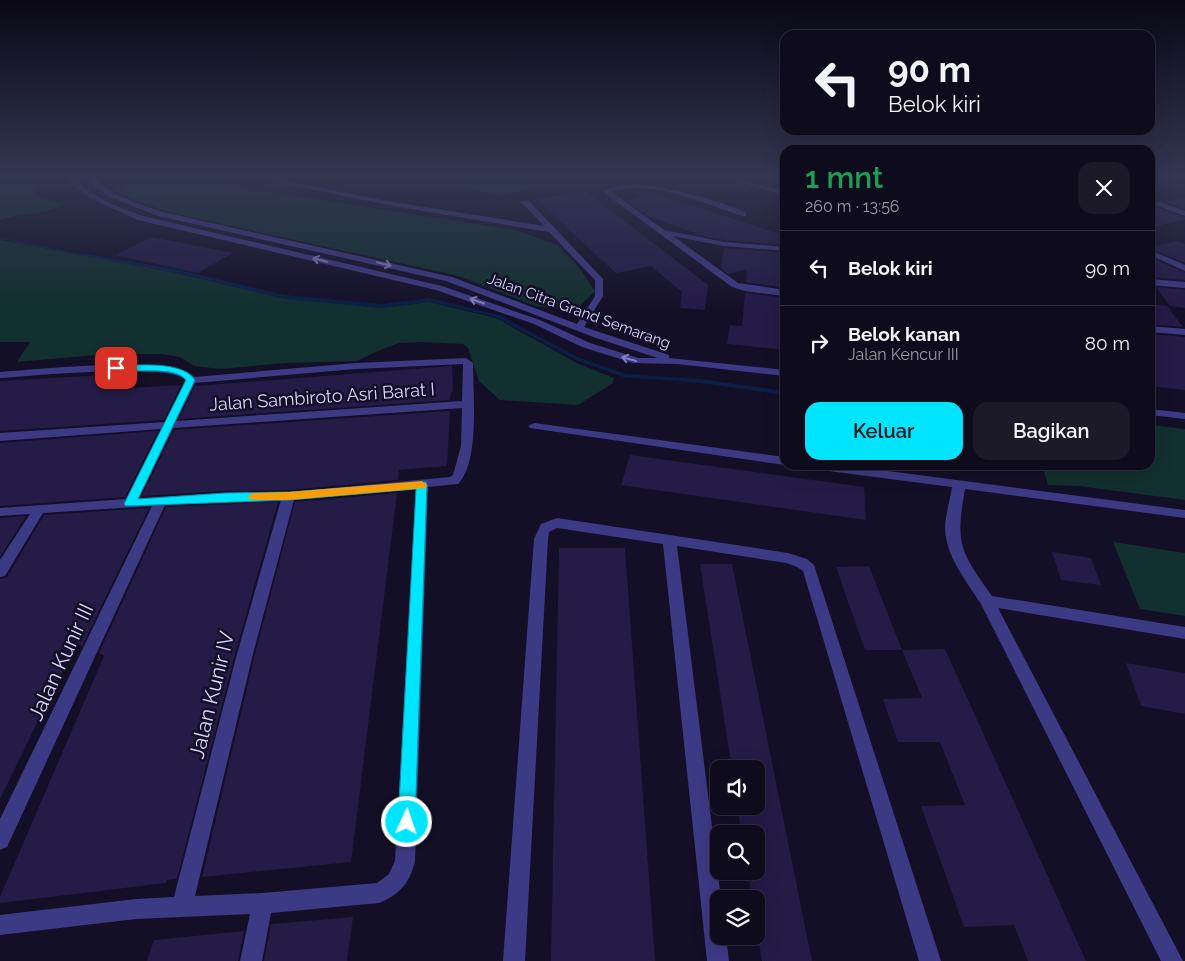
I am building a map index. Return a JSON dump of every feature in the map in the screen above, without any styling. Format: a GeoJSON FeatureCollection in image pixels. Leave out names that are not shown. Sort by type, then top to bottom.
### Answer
{"type":"FeatureCollection","features":[{"type":"Feature","properties":{"kind":"street","name":"Jalan Citra Grand Semarang"},"geometry":{"type":"LineString","coordinates":[[152,221],[439,288],[537,322],[586,345],[637,361],[677,361]]}},
{"type":"Feature","properties":{"kind":"street","name":"Jalan Citra Grand Semarang"},"geometry":{"type":"LineString","coordinates":[[191,221],[449,279],[579,328],[677,361]]}},
{"type":"Feature","properties":{"kind":"street"},"geometry":{"type":"LineString","coordinates":[[497,221],[553,230]]}},
{"type":"Feature","properties":{"kind":"street"},"geometry":{"type":"LineString","coordinates":[[544,221],[599,279],[602,288],[600,298],[589,310],[579,328]]}},
{"type":"Feature","properties":{"kind":"street"},"geometry":{"type":"LineString","coordinates":[[646,221],[736,285],[780,292]]}},
{"type":"Feature","properties":{"kind":"street"},"geometry":{"type":"LineString","coordinates":[[659,230],[724,244],[780,249]]}},
{"type":"Feature","properties":{"kind":"street"},"geometry":{"type":"LineString","coordinates":[[1155,254],[1185,268]]}},
{"type":"Feature","properties":{"kind":"street"},"geometry":{"type":"LineString","coordinates":[[1155,282],[1185,285]]}},
{"type":"Feature","properties":{"kind":"street"},"geometry":{"type":"LineString","coordinates":[[537,322],[546,316]]}},
{"type":"Feature","properties":{"kind":"street"},"geometry":{"type":"LineString","coordinates":[[1155,329],[1185,332]]}},
{"type":"Feature","properties":{"kind":"street"},"geometry":{"type":"LineString","coordinates":[[0,512],[160,503],[225,497],[289,496],[422,485],[457,479],[467,446],[468,363],[466,361],[356,366],[191,380]]}},
{"type":"Feature","properties":{"kind":"street"},"geometry":{"type":"LineString","coordinates":[[677,361],[780,372]]}},
{"type":"Feature","properties":{"kind":"street"},"geometry":{"type":"LineString","coordinates":[[0,375],[116,368],[169,369],[187,375],[191,380]]}},
{"type":"Feature","properties":{"kind":"street"},"geometry":{"type":"LineString","coordinates":[[130,504],[191,380]]}},
{"type":"Feature","properties":{"kind":"street","name":"Jalan Sambiroto Asri Barat I"},"geometry":{"type":"LineString","coordinates":[[0,437],[468,404]]}},
{"type":"Feature","properties":{"kind":"street"},"geometry":{"type":"LineString","coordinates":[[1155,413],[1185,416]]}},
{"type":"Feature","properties":{"kind":"street"},"geometry":{"type":"LineString","coordinates":[[534,426],[780,460]]}},
{"type":"Feature","properties":{"kind":"street"},"geometry":{"type":"LineString","coordinates":[[850,470],[1185,514]]}},
{"type":"Feature","properties":{"kind":"street"},"geometry":{"type":"LineString","coordinates":[[0,925],[136,909],[263,903],[379,893],[398,881],[403,871],[422,485]]}},
{"type":"Feature","properties":{"kind":"street"},"geometry":{"type":"LineString","coordinates":[[959,485],[952,527],[954,544],[961,564],[987,601],[1172,961]]}},
{"type":"Feature","properties":{"kind":"street","name":"Jalan Kunir IV"},"geometry":{"type":"LineString","coordinates":[[182,907],[245,654],[289,496]]}},
{"type":"Feature","properties":{"kind":"street","name":"Jalan Kunir III"},"geometry":{"type":"LineString","coordinates":[[0,840],[160,503]]}},
{"type":"Feature","properties":{"kind":"street"},"geometry":{"type":"LineString","coordinates":[[0,572],[39,510]]}},
{"type":"Feature","properties":{"kind":"street"},"geometry":{"type":"LineString","coordinates":[[514,961],[542,531],[548,525],[557,523],[788,558],[802,562],[809,569],[930,961]]}},
{"type":"Feature","properties":{"kind":"street"},"geometry":{"type":"LineString","coordinates":[[670,540],[718,961]]}},
{"type":"Feature","properties":{"kind":"street"},"geometry":{"type":"LineString","coordinates":[[987,601],[1185,633]]}},
{"type":"Feature","properties":{"kind":"street"},"geometry":{"type":"LineString","coordinates":[[251,961],[263,903]]}},
{"type":"Feature","properties":{"kind":"green space"},"geometry":{"type":"Polygon","coordinates":[[[208,221],[456,221],[515,230],[557,245],[577,265],[595,291],[575,311],[535,306],[459,276],[208,221]]]}},
{"type":"Feature","properties":{"kind":"green space"},"geometry":{"type":"Polygon","coordinates":[[[0,240],[173,272],[283,297],[381,308],[429,302],[496,318],[577,363],[614,378],[613,383],[578,405],[500,400],[479,381],[468,348],[463,344],[422,342],[399,343],[357,361],[285,363],[220,369],[194,366],[180,357],[162,354],[107,354],[17,362],[30,342],[0,342],[0,240]]]}},
{"type":"Feature","properties":{"kind":"green space"},"geometry":{"type":"Polygon","coordinates":[[[1155,426],[1185,429],[1185,500],[1079,486],[1048,485],[1044,470],[1155,470],[1155,426]]]}},
{"type":"Feature","properties":{"kind":"green space"},"geometry":{"type":"Polygon","coordinates":[[[1113,542],[1185,553],[1185,616],[1140,609],[1113,542]]]}},
{"type":"Feature","properties":{"kind":"building"},"geometry":{"type":"Polygon","coordinates":[[[560,221],[624,221],[708,285],[705,310],[680,308],[682,292],[651,266],[616,273],[560,221]]]}},
{"type":"Feature","properties":{"kind":"building"},"geometry":{"type":"Polygon","coordinates":[[[661,221],[739,221],[780,233],[780,245],[724,240],[703,236],[661,221]]]}},
{"type":"Feature","properties":{"kind":"building"},"geometry":{"type":"Polygon","coordinates":[[[1155,221],[1178,221],[1155,227],[1155,221]]]}},
{"type":"Feature","properties":{"kind":"building"},"geometry":{"type":"Polygon","coordinates":[[[152,237],[233,253],[198,273],[115,255],[152,237]]]}},
{"type":"Feature","properties":{"kind":"building"},"geometry":{"type":"Polygon","coordinates":[[[1176,241],[1185,244],[1185,263],[1155,250],[1155,247],[1176,241]]]}},
{"type":"Feature","properties":{"kind":"building"},"geometry":{"type":"Polygon","coordinates":[[[724,248],[780,253],[780,287],[746,282],[747,269],[728,274],[721,268],[724,248]]]}},
{"type":"Feature","properties":{"kind":"building"},"geometry":{"type":"Polygon","coordinates":[[[1155,259],[1185,273],[1185,280],[1155,277],[1155,259]]]}},
{"type":"Feature","properties":{"kind":"building"},"geometry":{"type":"Polygon","coordinates":[[[1156,287],[1185,290],[1185,308],[1170,306],[1156,287]]]}},
{"type":"Feature","properties":{"kind":"building"},"geometry":{"type":"Polygon","coordinates":[[[745,293],[780,297],[780,349],[727,344],[730,325],[742,326],[745,293]]]}},
{"type":"Feature","properties":{"kind":"building"},"geometry":{"type":"Polygon","coordinates":[[[1155,305],[1167,306],[1183,327],[1155,324],[1155,305]]]}},
{"type":"Feature","properties":{"kind":"building"},"geometry":{"type":"Polygon","coordinates":[[[1155,334],[1185,337],[1185,390],[1155,387],[1155,334]]]}},
{"type":"Feature","properties":{"kind":"building"},"geometry":{"type":"Polygon","coordinates":[[[452,366],[453,392],[451,392],[450,400],[179,419],[195,386],[452,366]]]}},
{"type":"Feature","properties":{"kind":"building"},"geometry":{"type":"Polygon","coordinates":[[[138,373],[129,388],[181,385],[164,420],[0,431],[0,381],[138,373]]]}},
{"type":"Feature","properties":{"kind":"building"},"geometry":{"type":"Polygon","coordinates":[[[450,411],[447,466],[399,470],[398,480],[289,490],[225,491],[142,496],[174,430],[450,411]]]}},
{"type":"Feature","properties":{"kind":"building"},"geometry":{"type":"Polygon","coordinates":[[[158,431],[125,497],[0,506],[0,443],[158,431]]]}},
{"type":"Feature","properties":{"kind":"building"},"geometry":{"type":"Polygon","coordinates":[[[630,455],[864,487],[866,520],[621,485],[630,455]]]}},
{"type":"Feature","properties":{"kind":"building"},"geometry":{"type":"Polygon","coordinates":[[[397,493],[351,862],[202,877],[255,654],[295,502],[397,493]]]}},
{"type":"Feature","properties":{"kind":"building"},"geometry":{"type":"Polygon","coordinates":[[[278,502],[235,654],[177,879],[167,880],[166,883],[0,903],[0,897],[104,656],[99,653],[166,507],[278,502]]]}},
{"type":"Feature","properties":{"kind":"building"},"geometry":{"type":"Polygon","coordinates":[[[149,508],[82,646],[76,643],[0,799],[0,579],[7,577],[44,515],[149,508]]]}},
{"type":"Feature","properties":{"kind":"building"},"geometry":{"type":"Polygon","coordinates":[[[26,516],[0,557],[0,518],[26,516]]]}},
{"type":"Feature","properties":{"kind":"building"},"geometry":{"type":"Polygon","coordinates":[[[559,548],[625,548],[655,961],[551,961],[559,548]]]}},
{"type":"Feature","properties":{"kind":"building"},"geometry":{"type":"Polygon","coordinates":[[[1052,552],[1091,558],[1101,585],[1061,580],[1052,552]]]}},
{"type":"Feature","properties":{"kind":"building"},"geometry":{"type":"Polygon","coordinates":[[[700,564],[732,564],[812,961],[762,961],[759,945],[765,945],[765,890],[751,890],[749,880],[765,880],[765,825],[740,825],[739,815],[765,815],[765,760],[731,760],[700,564]]]}},
{"type":"Feature","properties":{"kind":"building"},"geometry":{"type":"Polygon","coordinates":[[[869,566],[902,650],[865,650],[836,567],[869,566]]]}},
{"type":"Feature","properties":{"kind":"building"},"geometry":{"type":"Polygon","coordinates":[[[945,649],[1086,961],[1028,961],[1014,925],[964,927],[921,806],[965,805],[940,742],[898,742],[883,699],[922,698],[902,650],[945,649]]]}},
{"type":"Feature","properties":{"kind":"building"},"geometry":{"type":"Polygon","coordinates":[[[1126,663],[1185,673],[1185,714],[1141,706],[1126,663]]]}},
{"type":"Feature","properties":{"kind":"building"},"geometry":{"type":"Polygon","coordinates":[[[353,917],[347,961],[264,961],[271,924],[353,917]]]}},
{"type":"Feature","properties":{"kind":"building"},"geometry":{"type":"Polygon","coordinates":[[[244,931],[238,961],[147,961],[154,940],[244,931]]]}},
{"type":"Feature","properties":{"kind":"waterway"},"geometry":{"type":"LineString","coordinates":[[0,238],[175,271],[285,297],[382,306],[430,300],[497,316],[578,359],[625,376],[700,381],[780,392]]}},
{"type":"Feature","properties":{"kind":"slow traffic"},"geometry":{"type":"LineString","coordinates":[[253,497],[289,496],[422,485]]}},
{"type":"Feature","properties":{"kind":"route"},"geometry":{"type":"LineString","coordinates":[[116,368],[169,369],[187,375],[191,380],[130,504],[225,497],[289,496],[422,485],[407,822]]}}]}
